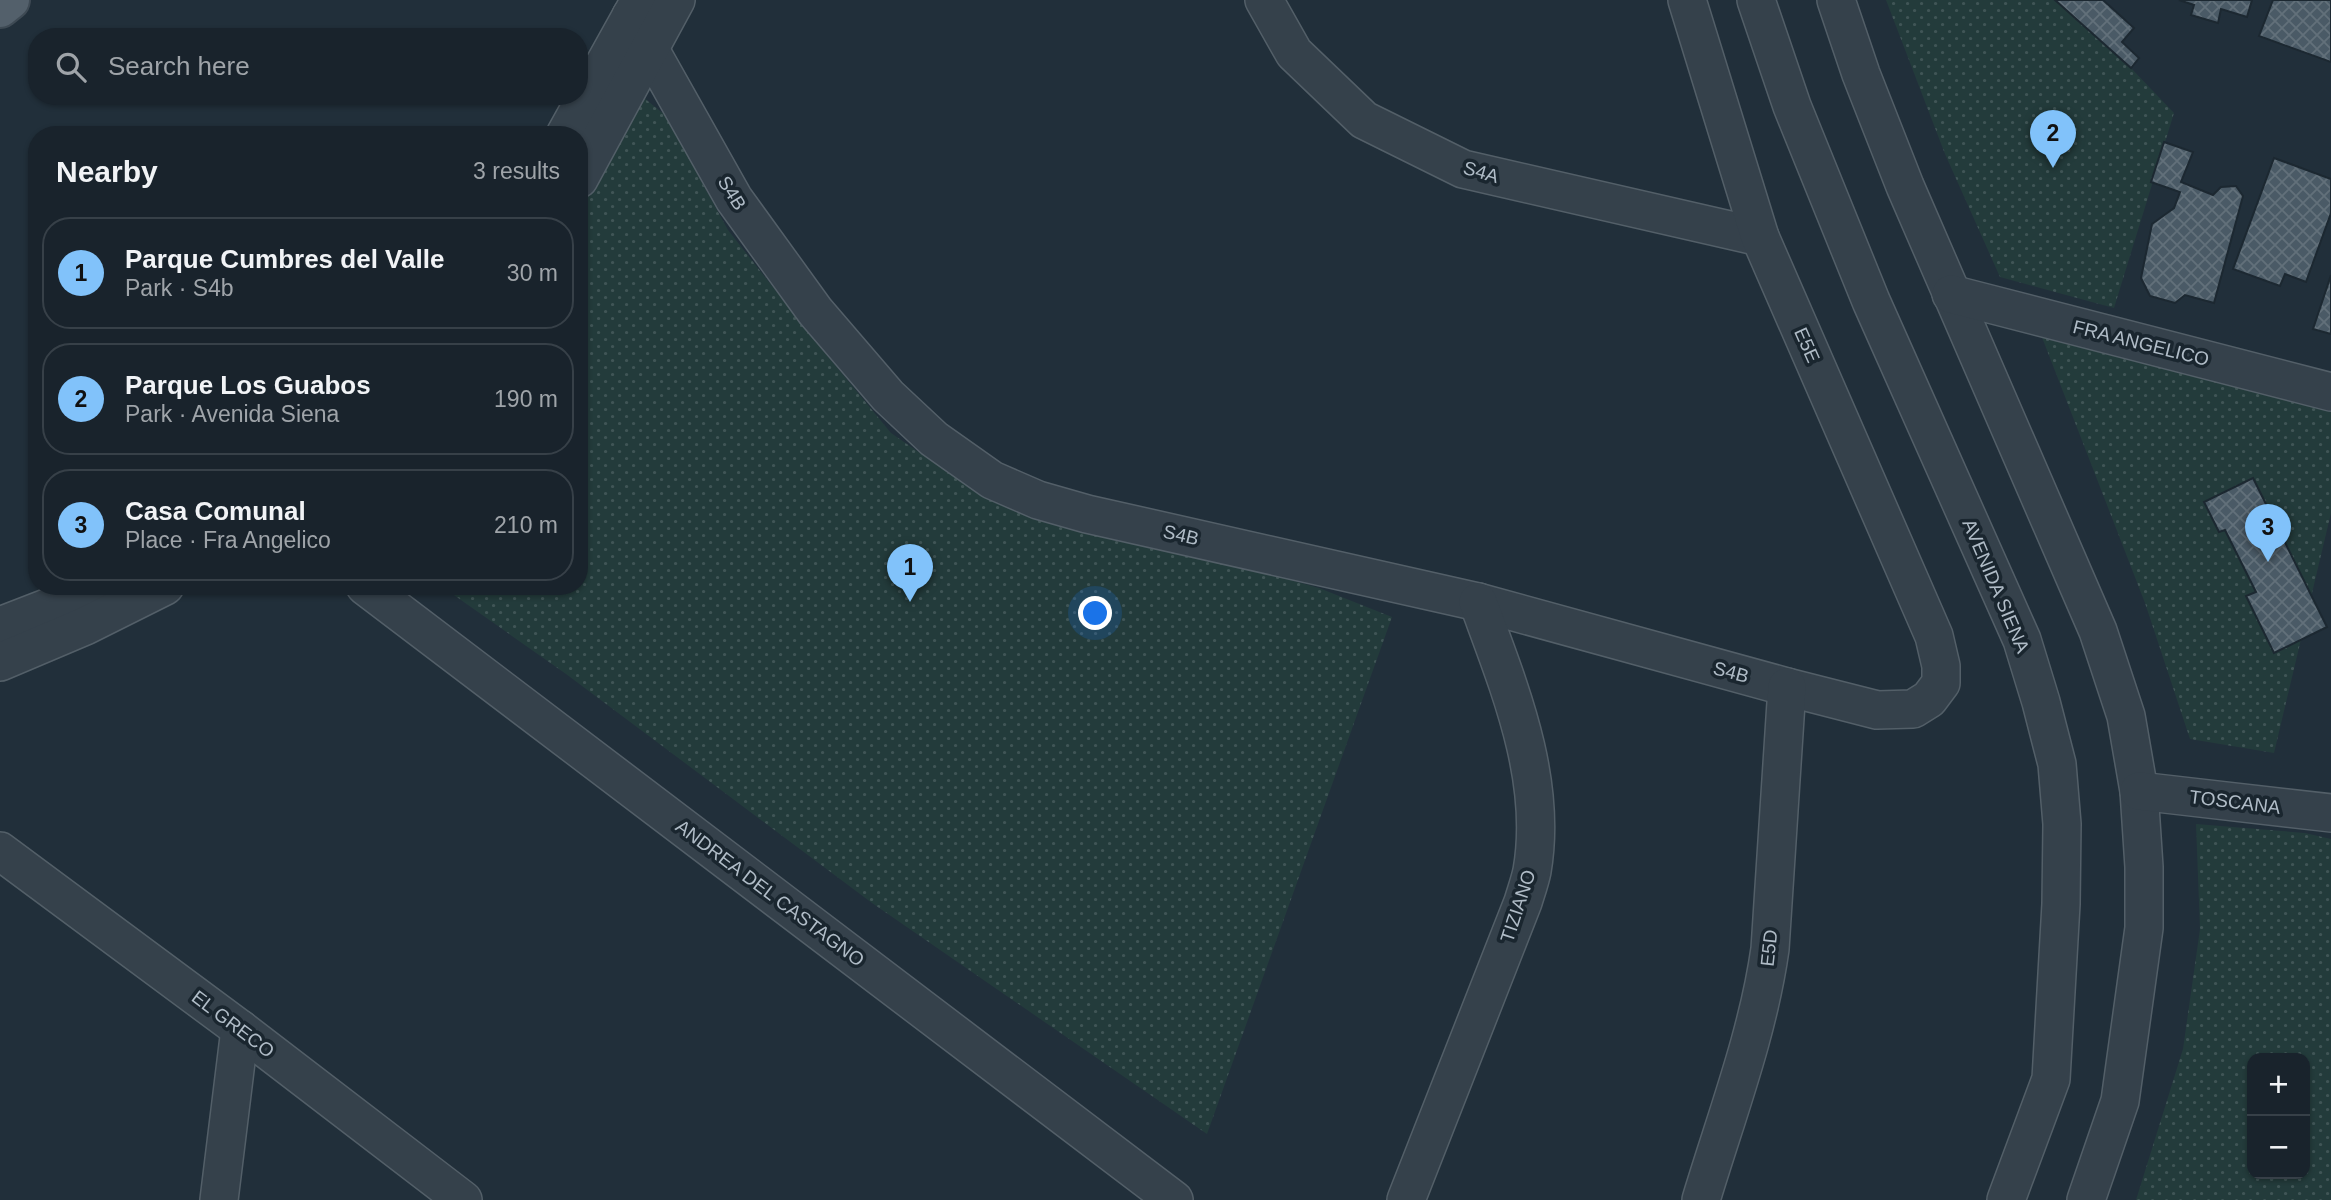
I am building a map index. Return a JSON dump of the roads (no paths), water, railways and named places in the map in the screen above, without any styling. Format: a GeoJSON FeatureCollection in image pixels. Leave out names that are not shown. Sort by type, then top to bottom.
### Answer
{"type":"FeatureCollection","features":[{"type":"Feature","properties":{"kind":"main road"},"geometry":{"type":"LineString","coordinates":[[0,8],[10,0]]}},
{"type":"Feature","properties":{"kind":"street"},"geometry":{"type":"LineString","coordinates":[[588,162],[676,0]]}},
{"type":"Feature","properties":{"kind":"street","name":"S4A"},"geometry":{"type":"LineString","coordinates":[[1264,0],[1294,53],[1364,120],[1463,169],[1760,237]]}},
{"type":"Feature","properties":{"kind":"street","name":"E5E"},"geometry":{"type":"LineString","coordinates":[[1686,0],[1760,237],[1930,626],[1941,666],[1941,683]]}},
{"type":"Feature","properties":{"kind":"street","name":"AVENIDA SIENA"},"geometry":{"type":"LineString","coordinates":[[1756,0],[1792,106],[1871,302],[2022,640],[2057,764],[2062,824],[2061,904],[2051,1079],[2006,1200]]}},
{"type":"Feature","properties":{"kind":"street"},"geometry":{"type":"LineString","coordinates":[[1836,0],[1861,74],[1951,293],[2098,631],[2126,716],[2139,791],[2144,866],[2144,928],[2120,1101],[2086,1200]]}},
{"type":"Feature","properties":{"kind":"street"},"geometry":{"type":"LineString","coordinates":[[588,93],[635,8]]}},
{"type":"Feature","properties":{"kind":"street","name":"S4B"},"geometry":{"type":"LineString","coordinates":[[635,8],[650,47],[734,199],[816,311],[888,396],[934,439],[992,480],[1038,500],[1087,514],[1478,602],[1877,710],[1913,709],[1929,699],[1941,683]]}},
{"type":"Feature","properties":{"kind":"street"},"geometry":{"type":"LineString","coordinates":[[570,126],[582,105]]}},
{"type":"Feature","properties":{"kind":"street","name":"FRA ANGELICO"},"geometry":{"type":"LineString","coordinates":[[1951,293],[2331,392]]}},
{"type":"Feature","properties":{"kind":"street"},"geometry":{"type":"LineString","coordinates":[[0,626],[74,595]]}},
{"type":"Feature","properties":{"kind":"street"},"geometry":{"type":"LineString","coordinates":[[0,662],[85,626],[146,595]]}},
{"type":"Feature","properties":{"kind":"street","name":"ANDREA DEL CASTAGNO"},"geometry":{"type":"LineString","coordinates":[[377,595],[1174,1200]]}},
{"type":"Feature","properties":{"kind":"street","name":"TIZIANO"},"geometry":{"type":"LineString","coordinates":[[1406,1200],[1523,902],[1532,871],[1535,829],[1531,771],[1514,700],[1478,602]]}},
{"type":"Feature","properties":{"kind":"street","name":"E5D"},"geometry":{"type":"LineString","coordinates":[[1701,1200],[1758,1018],[1766,980],[1787,687]]}},
{"type":"Feature","properties":{"kind":"street","name":"TOSCANA"},"geometry":{"type":"LineString","coordinates":[[2139,791],[2331,813]]}},
{"type":"Feature","properties":{"kind":"street","name":"EL GRECO"},"geometry":{"type":"LineString","coordinates":[[0,851],[240,1029],[463,1200]]}},
{"type":"Feature","properties":{"kind":"street"},"geometry":{"type":"LineString","coordinates":[[219,1200],[240,1029]]}},
{"type":"Feature","properties":{"kind":"place","name":"Parque Los Guabos"},"geometry":{"type":"Point","coordinates":[2053,168]}},
{"type":"Feature","properties":{"kind":"place","name":"Casa Comunal"},"geometry":{"type":"Point","coordinates":[2268,562]}},
{"type":"Feature","properties":{"kind":"place","name":"Parque Cumbres del Valle"},"geometry":{"type":"Point","coordinates":[910,602]}}]}
